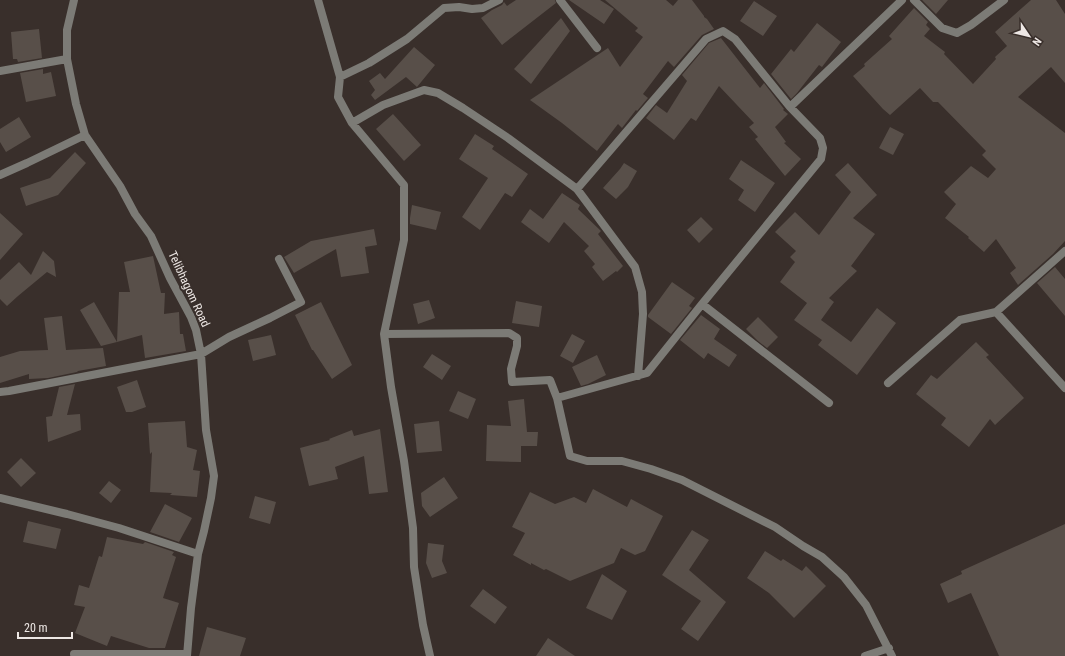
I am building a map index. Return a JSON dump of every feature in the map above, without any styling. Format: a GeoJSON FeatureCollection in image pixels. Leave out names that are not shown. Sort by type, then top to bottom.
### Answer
{"type":"FeatureCollection","features":[{"type":"Feature","properties":{"kind":"street","name":"Telibhagom Road"},"geometry":{"type":"LineString","coordinates":[[74,0],[67,30],[66,59],[76,104],[85,135],[120,186],[151,236],[170,278],[191,317],[196,330],[201,354],[206,430],[214,476],[211,498],[198,554],[190,608],[187,655]]}},
{"type":"Feature","properties":{"kind":"street"},"geometry":{"type":"LineString","coordinates":[[318,0],[340,78],[338,97],[352,123],[404,185],[404,240],[384,334],[413,528],[414,567],[423,625],[430,656]]}},
{"type":"Feature","properties":{"kind":"street"},"geometry":{"type":"LineString","coordinates":[[340,78],[369,63],[407,40],[444,8],[483,8],[499,0]]}},
{"type":"Feature","properties":{"kind":"street"},"geometry":{"type":"LineString","coordinates":[[560,0],[597,48]]}},
{"type":"Feature","properties":{"kind":"street"},"geometry":{"type":"LineString","coordinates":[[790,107],[902,0]]}},
{"type":"Feature","properties":{"kind":"street"},"geometry":{"type":"LineString","coordinates":[[914,0],[942,28],[957,32],[971,25],[1004,0]]}},
{"type":"Feature","properties":{"kind":"street"},"geometry":{"type":"LineString","coordinates":[[557,398],[647,373],[820,158],[823,148],[820,138],[790,107],[735,39],[723,31],[706,39],[577,189]]}},
{"type":"Feature","properties":{"kind":"street"},"geometry":{"type":"LineString","coordinates":[[0,71],[66,59]]}},
{"type":"Feature","properties":{"kind":"street"},"geometry":{"type":"LineString","coordinates":[[352,123],[383,105],[424,90],[438,93],[508,138],[577,189],[635,266],[642,292],[643,306],[638,376]]}},
{"type":"Feature","properties":{"kind":"street"},"geometry":{"type":"LineString","coordinates":[[0,175],[85,135]]}},
{"type":"Feature","properties":{"kind":"street"},"geometry":{"type":"LineString","coordinates":[[888,383],[960,320],[996,312],[1065,251]]}},
{"type":"Feature","properties":{"kind":"street"},"geometry":{"type":"LineString","coordinates":[[0,392],[201,354],[229,337],[301,302],[279,259]]}},
{"type":"Feature","properties":{"kind":"street"},"geometry":{"type":"LineString","coordinates":[[702,304],[829,403]]}},
{"type":"Feature","properties":{"kind":"street"},"geometry":{"type":"LineString","coordinates":[[996,312],[1065,388]]}},
{"type":"Feature","properties":{"kind":"street"},"geometry":{"type":"LineString","coordinates":[[384,334],[509,333],[517,338],[517,346],[511,369],[512,382],[550,380],[557,398],[570,456],[587,462],[622,461],[682,480],[775,527],[822,557],[844,577],[866,605],[890,652],[865,656]]}},
{"type":"Feature","properties":{"kind":"street"},"geometry":{"type":"LineString","coordinates":[[0,498],[119,528],[198,554]]}},
{"type":"Feature","properties":{"kind":"street"},"geometry":{"type":"LineString","coordinates":[[74,654],[187,655]]}},
{"type":"Feature","properties":{"kind":"building"},"geometry":{"type":"Polygon","coordinates":[[[516,0],[555,0],[556,3],[502,45],[481,18],[502,5],[504,2],[507,6],[516,0]]]}},
{"type":"Feature","properties":{"kind":"building"},"geometry":{"type":"Polygon","coordinates":[[[569,0],[600,0],[614,9],[604,24],[569,0]]]}},
{"type":"Feature","properties":{"kind":"building"},"geometry":{"type":"Polygon","coordinates":[[[605,0],[666,0],[673,6],[678,0],[692,0],[714,29],[702,35],[674,67],[668,61],[643,94],[648,98],[637,111],[636,110],[622,128],[618,124],[597,151],[530,100],[608,48],[620,67],[643,37],[635,31],[638,28],[605,0]]]}},
{"type":"Feature","properties":{"kind":"building"},"geometry":{"type":"Polygon","coordinates":[[[922,0],[948,0],[936,14],[922,0]]]}},
{"type":"Feature","properties":{"kind":"building"},"geometry":{"type":"Polygon","coordinates":[[[1031,0],[1056,0],[1065,14],[1065,83],[1051,67],[1018,97],[1065,133],[1065,241],[1053,254],[1018,285],[1010,273],[1016,268],[996,239],[984,252],[968,238],[969,237],[945,218],[956,204],[944,192],[971,166],[988,178],[996,169],[982,155],[986,151],[938,102],[933,102],[920,88],[890,115],[853,76],[892,39],[889,36],[914,8],[928,22],[926,25],[930,29],[924,36],[945,52],[944,54],[973,84],[996,59],[995,57],[1007,46],[995,32],[1031,0]]]}},
{"type":"Feature","properties":{"kind":"building"},"geometry":{"type":"Polygon","coordinates":[[[754,1],[777,16],[763,36],[740,21],[754,1]]]}},
{"type":"Feature","properties":{"kind":"building"},"geometry":{"type":"Polygon","coordinates":[[[561,18],[570,31],[531,84],[514,69],[561,18]]]}},
{"type":"Feature","properties":{"kind":"building"},"geometry":{"type":"Polygon","coordinates":[[[817,23],[841,42],[822,67],[819,65],[791,99],[771,74],[791,49],[794,52],[817,23]]]}},
{"type":"Feature","properties":{"kind":"building"},"geometry":{"type":"Polygon","coordinates":[[[39,29],[42,58],[18,62],[17,59],[13,59],[11,32],[39,29]]]}},
{"type":"Feature","properties":{"kind":"building"},"geometry":{"type":"Polygon","coordinates":[[[721,38],[760,88],[764,83],[784,109],[783,110],[788,114],[775,127],[786,142],[784,143],[801,159],[785,176],[755,139],[758,137],[749,127],[754,123],[719,86],[696,121],[691,118],[674,140],[646,118],[656,105],[667,113],[687,81],[682,75],[709,43],[721,38]]]}},
{"type":"Feature","properties":{"kind":"building"},"geometry":{"type":"Polygon","coordinates":[[[414,47],[435,65],[417,87],[406,77],[375,100],[371,95],[375,90],[369,81],[380,73],[385,79],[414,47]]]}},
{"type":"Feature","properties":{"kind":"building"},"geometry":{"type":"Polygon","coordinates":[[[43,69],[43,74],[51,72],[56,96],[26,102],[20,73],[43,69]]]}},
{"type":"Feature","properties":{"kind":"building"},"geometry":{"type":"Polygon","coordinates":[[[393,114],[421,145],[404,161],[376,129],[393,114]]]}},
{"type":"Feature","properties":{"kind":"building"},"geometry":{"type":"Polygon","coordinates":[[[19,117],[31,137],[6,152],[0,142],[0,129],[19,117]]]}},
{"type":"Feature","properties":{"kind":"building"},"geometry":{"type":"Polygon","coordinates":[[[890,127],[904,134],[893,155],[879,148],[890,127]]]}},
{"type":"Feature","properties":{"kind":"building"},"geometry":{"type":"Polygon","coordinates":[[[475,134],[494,146],[492,149],[528,174],[512,197],[505,193],[480,230],[462,217],[488,178],[459,159],[475,134]]]}},
{"type":"Feature","properties":{"kind":"building"},"geometry":{"type":"Polygon","coordinates":[[[75,152],[86,163],[58,195],[26,206],[20,188],[50,178],[75,152]]]}},
{"type":"Feature","properties":{"kind":"building"},"geometry":{"type":"Polygon","coordinates":[[[741,160],[775,183],[755,212],[738,200],[744,190],[729,179],[741,160]]]}},
{"type":"Feature","properties":{"kind":"building"},"geometry":{"type":"Polygon","coordinates":[[[624,163],[637,171],[628,187],[616,199],[603,188],[624,163]]]}},
{"type":"Feature","properties":{"kind":"building"},"geometry":{"type":"Polygon","coordinates":[[[848,163],[877,195],[853,218],[875,234],[851,266],[857,271],[829,298],[834,302],[821,320],[851,342],[877,308],[896,323],[857,375],[818,345],[822,340],[794,320],[807,303],[780,282],[795,262],[790,257],[796,251],[775,232],[795,212],[819,235],[851,192],[835,175],[848,163]]]}},
{"type":"Feature","properties":{"kind":"building"},"geometry":{"type":"Polygon","coordinates":[[[562,193],[580,205],[578,209],[601,231],[598,234],[623,266],[603,281],[592,267],[595,264],[584,251],[589,246],[564,222],[549,243],[521,222],[530,209],[543,219],[562,193]]]}},
{"type":"Feature","properties":{"kind":"building"},"geometry":{"type":"Polygon","coordinates":[[[412,205],[441,212],[436,230],[410,224],[412,205]]]}},
{"type":"Feature","properties":{"kind":"building"},"geometry":{"type":"Polygon","coordinates":[[[0,213],[23,234],[0,260],[0,213]]]}},
{"type":"Feature","properties":{"kind":"building"},"geometry":{"type":"Polygon","coordinates":[[[701,217],[713,229],[699,243],[687,230],[701,217]]]}},
{"type":"Feature","properties":{"kind":"building"},"geometry":{"type":"Polygon","coordinates":[[[374,229],[377,245],[365,247],[369,273],[341,277],[336,249],[294,273],[284,257],[311,241],[374,229]]]}},
{"type":"Feature","properties":{"kind":"building"},"geometry":{"type":"Polygon","coordinates":[[[43,251],[54,261],[56,277],[47,272],[7,306],[0,299],[0,280],[19,262],[31,275],[43,251]]]}},
{"type":"Feature","properties":{"kind":"building"},"geometry":{"type":"Polygon","coordinates":[[[153,256],[161,293],[165,293],[164,314],[179,312],[180,334],[183,334],[186,351],[145,358],[142,335],[117,342],[119,292],[130,292],[124,262],[153,256]]]}},
{"type":"Feature","properties":{"kind":"building"},"geometry":{"type":"Polygon","coordinates":[[[1055,267],[1065,279],[1065,316],[1037,283],[1055,267]]]}},
{"type":"Feature","properties":{"kind":"building"},"geometry":{"type":"Polygon","coordinates":[[[672,282],[695,298],[689,306],[692,308],[671,334],[648,317],[648,315],[672,282]]]}},
{"type":"Feature","properties":{"kind":"building"},"geometry":{"type":"Polygon","coordinates":[[[429,300],[435,318],[418,324],[413,304],[429,300]]]}},
{"type":"Feature","properties":{"kind":"building"},"geometry":{"type":"Polygon","coordinates":[[[516,301],[542,306],[539,327],[512,323],[516,301]]]}},
{"type":"Feature","properties":{"kind":"building"},"geometry":{"type":"Polygon","coordinates":[[[94,302],[117,342],[101,346],[80,310],[94,302]]]}},
{"type":"Feature","properties":{"kind":"building"},"geometry":{"type":"Polygon","coordinates":[[[321,302],[352,365],[332,379],[312,350],[295,315],[321,302]]]}},
{"type":"Feature","properties":{"kind":"building"},"geometry":{"type":"Polygon","coordinates":[[[701,315],[720,329],[714,339],[737,355],[729,367],[708,353],[704,359],[680,340],[701,315]]]}},
{"type":"Feature","properties":{"kind":"building"},"geometry":{"type":"Polygon","coordinates":[[[62,316],[66,350],[103,348],[106,366],[48,378],[29,379],[29,374],[0,383],[0,357],[20,351],[48,350],[44,318],[62,316]]]}},
{"type":"Feature","properties":{"kind":"building"},"geometry":{"type":"Polygon","coordinates":[[[758,317],[778,337],[767,348],[746,329],[758,317]]]}},
{"type":"Feature","properties":{"kind":"building"},"geometry":{"type":"Polygon","coordinates":[[[572,334],[585,341],[573,363],[560,356],[572,334]]]}},
{"type":"Feature","properties":{"kind":"building"},"geometry":{"type":"Polygon","coordinates":[[[271,335],[276,355],[253,361],[248,340],[271,335]]]}},
{"type":"Feature","properties":{"kind":"building"},"geometry":{"type":"Polygon","coordinates":[[[976,342],[989,355],[986,357],[1024,398],[995,425],[990,419],[969,447],[941,425],[946,418],[916,394],[931,375],[937,379],[976,342]]]}},
{"type":"Feature","properties":{"kind":"building"},"geometry":{"type":"Polygon","coordinates":[[[432,354],[451,366],[442,380],[423,367],[432,354]]]}},
{"type":"Feature","properties":{"kind":"building"},"geometry":{"type":"Polygon","coordinates":[[[597,355],[606,375],[581,386],[572,367],[597,355]]]}},
{"type":"Feature","properties":{"kind":"building"},"geometry":{"type":"Polygon","coordinates":[[[137,380],[146,407],[132,412],[126,412],[117,387],[137,380]]]}},
{"type":"Feature","properties":{"kind":"building"},"geometry":{"type":"Polygon","coordinates":[[[75,384],[67,415],[80,414],[81,430],[48,442],[46,417],[52,416],[59,387],[75,384]]]}},
{"type":"Feature","properties":{"kind":"building"},"geometry":{"type":"Polygon","coordinates":[[[458,391],[476,399],[468,419],[449,411],[458,391]]]}},
{"type":"Feature","properties":{"kind":"building"},"geometry":{"type":"Polygon","coordinates":[[[524,399],[527,432],[538,432],[537,446],[521,446],[521,462],[486,461],[487,425],[511,426],[508,401],[524,399]]]}},
{"type":"Feature","properties":{"kind":"building"},"geometry":{"type":"Polygon","coordinates":[[[185,421],[187,447],[197,450],[193,470],[200,471],[197,497],[170,495],[172,493],[150,492],[152,452],[150,454],[148,423],[185,421]]]}},
{"type":"Feature","properties":{"kind":"building"},"geometry":{"type":"Polygon","coordinates":[[[439,421],[442,451],[417,453],[414,424],[439,421]]]}},
{"type":"Feature","properties":{"kind":"building"},"geometry":{"type":"Polygon","coordinates":[[[380,429],[388,492],[369,494],[364,456],[335,467],[338,479],[309,486],[300,448],[330,440],[329,439],[352,430],[354,436],[380,429]]]}},
{"type":"Feature","properties":{"kind":"building"},"geometry":{"type":"Polygon","coordinates":[[[21,458],[36,473],[21,487],[7,472],[21,458]]]}},
{"type":"Feature","properties":{"kind":"building"},"geometry":{"type":"Polygon","coordinates":[[[444,477],[458,498],[430,517],[422,506],[421,493],[444,477]]]}},
{"type":"Feature","properties":{"kind":"building"},"geometry":{"type":"Polygon","coordinates":[[[109,481],[121,490],[111,503],[99,493],[109,481]]]}},
{"type":"Feature","properties":{"kind":"building"},"geometry":{"type":"Polygon","coordinates":[[[593,489],[627,507],[631,499],[663,516],[645,551],[635,555],[621,548],[614,563],[570,581],[531,563],[531,565],[513,555],[525,533],[512,527],[530,492],[555,504],[574,497],[586,503],[593,489]]]}},
{"type":"Feature","properties":{"kind":"building"},"geometry":{"type":"Polygon","coordinates":[[[255,496],[276,502],[270,524],[249,518],[255,496]]]}},
{"type":"Feature","properties":{"kind":"building"},"geometry":{"type":"Polygon","coordinates":[[[165,504],[192,518],[179,542],[150,532],[165,504]]]}},
{"type":"Feature","properties":{"kind":"building"},"geometry":{"type":"Polygon","coordinates":[[[28,521],[61,529],[56,549],[23,542],[28,521]]]}},
{"type":"Feature","properties":{"kind":"building"},"geometry":{"type":"Polygon","coordinates":[[[1065,524],[1065,656],[999,656],[971,593],[948,603],[940,584],[962,574],[961,571],[1065,524]]]}},
{"type":"Feature","properties":{"kind":"building"},"geometry":{"type":"Polygon","coordinates":[[[692,530],[709,540],[689,570],[726,602],[698,641],[681,629],[701,601],[662,575],[692,530]]]}},
{"type":"Feature","properties":{"kind":"building"},"geometry":{"type":"Polygon","coordinates":[[[107,537],[143,544],[145,542],[174,552],[172,555],[176,557],[163,598],[179,603],[165,648],[149,648],[111,636],[107,646],[75,633],[85,607],[74,605],[79,585],[89,588],[99,556],[102,557],[107,537]]]}},
{"type":"Feature","properties":{"kind":"building"},"geometry":{"type":"Polygon","coordinates":[[[428,543],[444,545],[442,561],[447,573],[432,578],[426,563],[428,543]]]}},
{"type":"Feature","properties":{"kind":"building"},"geometry":{"type":"Polygon","coordinates":[[[765,551],[781,561],[783,559],[802,571],[806,566],[826,586],[794,618],[769,593],[747,578],[765,551]]]}},
{"type":"Feature","properties":{"kind":"building"},"geometry":{"type":"Polygon","coordinates":[[[602,574],[627,591],[612,620],[586,608],[602,574]]]}},
{"type":"Feature","properties":{"kind":"building"},"geometry":{"type":"Polygon","coordinates":[[[483,589],[507,607],[495,624],[470,606],[483,589]]]}},
{"type":"Feature","properties":{"kind":"building"},"geometry":{"type":"Polygon","coordinates":[[[207,627],[246,638],[240,656],[199,656],[207,627]]]}},
{"type":"Feature","properties":{"kind":"building"},"geometry":{"type":"Polygon","coordinates":[[[548,638],[575,656],[536,656],[548,638]]]}}]}
